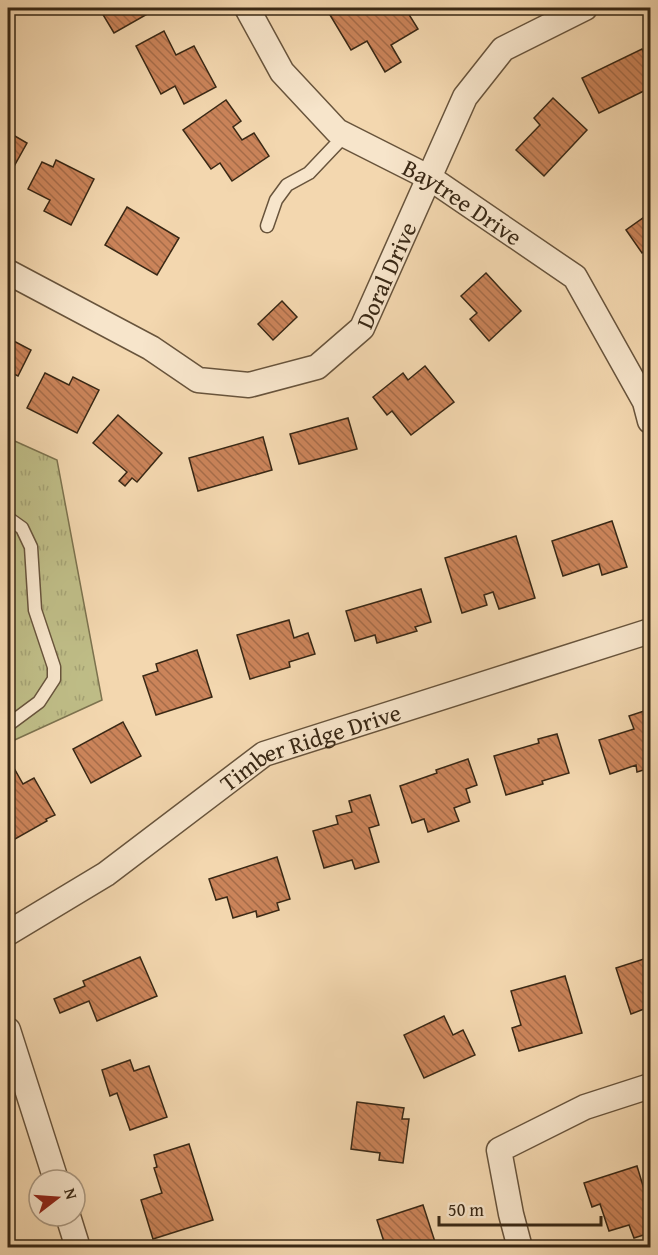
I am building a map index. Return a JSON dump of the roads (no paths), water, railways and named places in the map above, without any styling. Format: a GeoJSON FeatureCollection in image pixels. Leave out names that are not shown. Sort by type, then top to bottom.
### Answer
{"type":"FeatureCollection","features":[{"type":"Feature","properties":{"kind":"street","name":"Baytree Drive"},"geometry":{"type":"LineString","coordinates":[[247,8],[282,72],[338,131],[430,178],[575,277],[645,402],[651,421]]}},
{"type":"Feature","properties":{"kind":"street","name":"Doral Drive"},"geometry":{"type":"LineString","coordinates":[[8,272],[151,348],[198,380],[249,385],[317,367],[362,328],[465,97],[503,49],[585,8]]}},
{"type":"Feature","properties":{"kind":"street","name":"Timber Ridge Drive"},"geometry":{"type":"LineString","coordinates":[[8,933],[106,874],[264,754],[651,631]]}},
{"type":"Feature","properties":{"kind":"street"},"geometry":{"type":"LineString","coordinates":[[8,1030],[52,1168]]}},
{"type":"Feature","properties":{"kind":"street"},"geometry":{"type":"LineString","coordinates":[[520,1248],[499,1150],[585,1107],[651,1086]]}},
{"type":"Feature","properties":{"kind":"street"},"geometry":{"type":"LineString","coordinates":[[72,1228],[78,1248]]}},
{"type":"Feature","properties":{"kind":"lane"},"geometry":{"type":"LineString","coordinates":[[267,226],[276,200],[287,185],[309,172],[345,135]]}},
{"type":"Feature","properties":{"kind":"lane"},"geometry":{"type":"LineString","coordinates":[[8,518],[22,528],[31,547],[36,610],[54,667],[54,679],[39,702],[8,725]]}}]}
